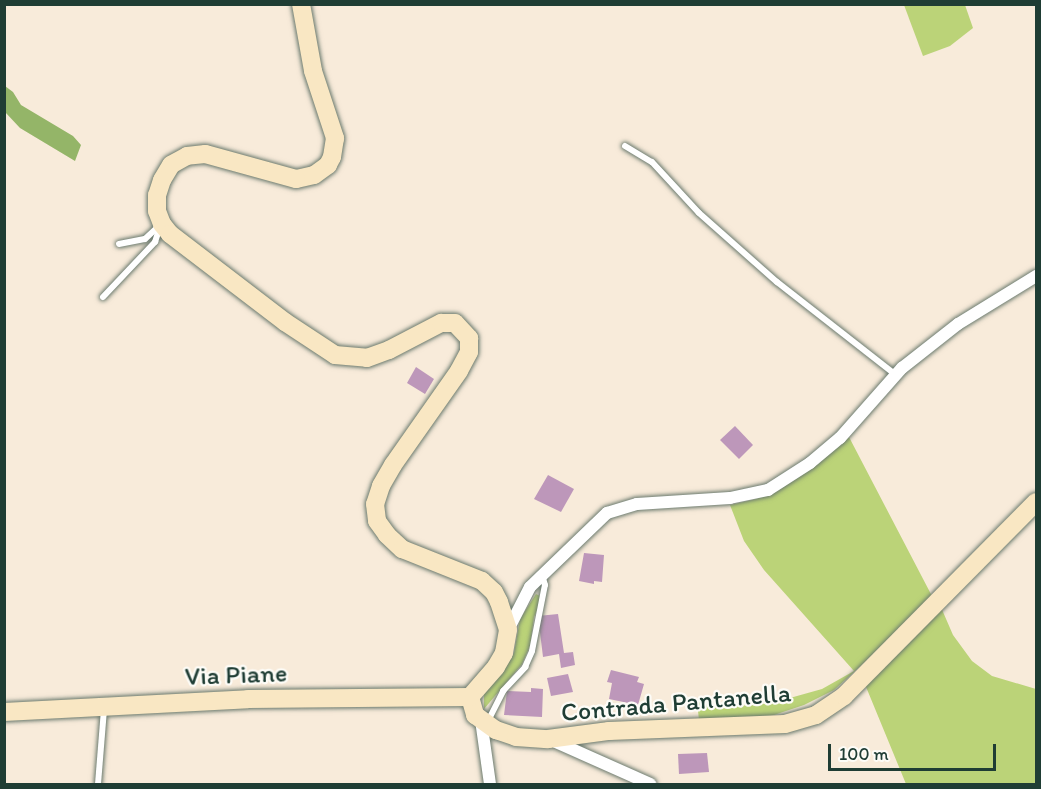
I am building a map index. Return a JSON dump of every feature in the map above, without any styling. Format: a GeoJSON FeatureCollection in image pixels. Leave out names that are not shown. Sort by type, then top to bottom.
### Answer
{"type":"FeatureCollection","features":[{"type":"Feature","properties":{"kind":"street"},"geometry":{"type":"LineString","coordinates":[[301,4],[313,71],[334,138],[332,157],[328,165],[314,175],[296,179],[205,154],[187,156],[171,165],[162,180],[157,195],[157,211],[162,224],[171,234],[285,322],[335,356],[367,358],[389,350],[441,322],[455,323],[469,338],[469,352],[381,486],[375,504],[377,521],[387,535],[402,549],[488,586],[499,602],[507,630]]}},
{"type":"Feature","properties":{"kind":"street"},"geometry":{"type":"LineString","coordinates":[[490,784],[482,746],[484,722],[471,708],[470,697],[496,667],[504,653],[507,630],[530,587],[607,513],[637,504],[730,498],[768,490],[810,463],[840,438],[896,375],[958,324],[1036,276]]}},
{"type":"Feature","properties":{"kind":"street","name":"Contrada Pantanella"},"geometry":{"type":"LineString","coordinates":[[484,722],[516,737],[548,739],[609,731],[785,724],[816,714],[844,696],[1036,502]]}},
{"type":"Feature","properties":{"kind":"street","name":"Via Piane"},"geometry":{"type":"LineString","coordinates":[[4,712],[249,699],[470,697]]}},
{"type":"Feature","properties":{"kind":"street"},"geometry":{"type":"LineString","coordinates":[[548,739],[650,784]]}},
{"type":"Feature","properties":{"kind":"lane"},"geometry":{"type":"LineString","coordinates":[[625,146],[652,162],[699,213],[777,282],[896,375]]}},
{"type":"Feature","properties":{"kind":"lane"},"geometry":{"type":"LineString","coordinates":[[119,244],[146,239],[162,224]]}},
{"type":"Feature","properties":{"kind":"lane"},"geometry":{"type":"LineString","coordinates":[[103,297],[155,242],[162,224]]}},
{"type":"Feature","properties":{"kind":"lane"},"geometry":{"type":"LineString","coordinates":[[484,722],[502,691],[525,667],[532,651],[545,585],[542,575]]}},
{"type":"Feature","properties":{"kind":"lane"},"geometry":{"type":"LineString","coordinates":[[98,784],[104,705]]}},
{"type":"Feature","properties":{"kind":"green space"},"geometry":{"type":"Polygon","coordinates":[[[904,5],[965,5],[973,28],[950,46],[923,56],[904,5]]]}},
{"type":"Feature","properties":{"kind":"green space"},"geometry":{"type":"Polygon","coordinates":[[[5,86],[13,92],[21,105],[73,136],[81,145],[75,161],[20,128],[5,112],[5,86]]]}},
{"type":"Feature","properties":{"kind":"green space"},"geometry":{"type":"Polygon","coordinates":[[[849,437],[933,598],[834,690],[804,705],[771,716],[699,720],[697,702],[727,707],[772,703],[822,689],[854,671],[764,570],[744,541],[730,505],[756,499],[785,486],[849,437]]]}},
{"type":"Feature","properties":{"kind":"green space"},"geometry":{"type":"Polygon","coordinates":[[[536,594],[540,596],[540,604],[534,617],[530,646],[522,664],[484,709],[484,691],[506,667],[514,653],[520,619],[536,594]]]}},
{"type":"Feature","properties":{"kind":"green space"},"geometry":{"type":"Polygon","coordinates":[[[940,605],[953,635],[972,661],[992,676],[1036,689],[1036,784],[906,784],[864,682],[940,605]]]}},
{"type":"Feature","properties":{"kind":"building"},"geometry":{"type":"Polygon","coordinates":[[[416,367],[434,379],[425,394],[407,383],[416,367]]]}},
{"type":"Feature","properties":{"kind":"building"},"geometry":{"type":"Polygon","coordinates":[[[735,426],[753,445],[739,459],[720,440],[735,426]]]}},
{"type":"Feature","properties":{"kind":"building"},"geometry":{"type":"Polygon","coordinates":[[[548,475],[574,489],[561,512],[534,499],[548,475]]]}},
{"type":"Feature","properties":{"kind":"building"},"geometry":{"type":"Polygon","coordinates":[[[584,553],[604,555],[602,582],[594,581],[594,584],[579,581],[584,553]]]}},
{"type":"Feature","properties":{"kind":"building"},"geometry":{"type":"Polygon","coordinates":[[[558,614],[564,653],[573,652],[575,665],[561,668],[559,654],[543,657],[538,616],[558,614]]]}},
{"type":"Feature","properties":{"kind":"building"},"geometry":{"type":"Polygon","coordinates":[[[611,670],[639,677],[637,682],[644,684],[638,705],[609,699],[612,683],[607,682],[611,670]]]}},
{"type":"Feature","properties":{"kind":"building"},"geometry":{"type":"Polygon","coordinates":[[[568,674],[573,692],[551,696],[547,678],[568,674]]]}},
{"type":"Feature","properties":{"kind":"building"},"geometry":{"type":"Polygon","coordinates":[[[531,688],[543,689],[542,717],[504,715],[507,691],[531,692],[531,688]]]}},
{"type":"Feature","properties":{"kind":"building"},"geometry":{"type":"Polygon","coordinates":[[[707,753],[709,772],[679,774],[678,754],[707,753]]]}}]}
